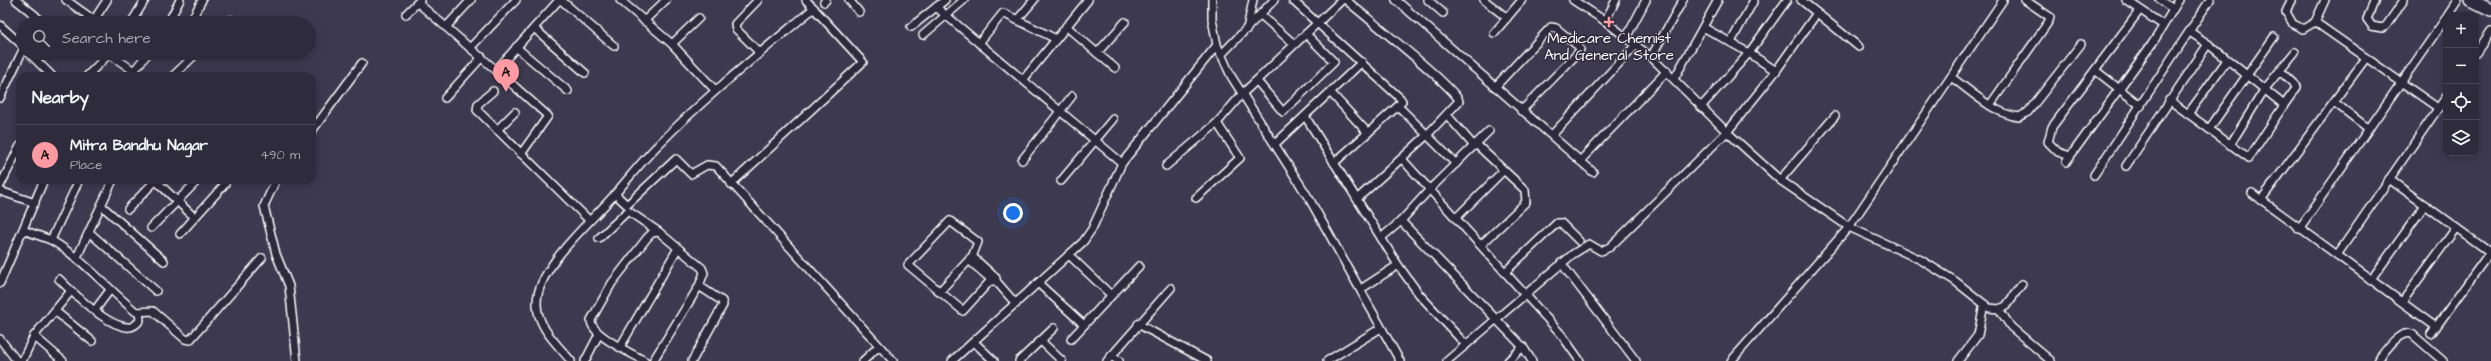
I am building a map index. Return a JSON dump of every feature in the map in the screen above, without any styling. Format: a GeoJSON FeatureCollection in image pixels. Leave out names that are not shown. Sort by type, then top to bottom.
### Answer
{"type":"FeatureCollection","features":[{"type":"Feature","properties":{"kind":"street"},"geometry":{"type":"LineString","coordinates":[[16,0],[36,16]]}},
{"type":"Feature","properties":{"kind":"street"},"geometry":{"type":"LineString","coordinates":[[66,0],[87,16]]}},
{"type":"Feature","properties":{"kind":"street"},"geometry":{"type":"LineString","coordinates":[[96,16],[107,0]]}},
{"type":"Feature","properties":{"kind":"street"},"geometry":{"type":"LineString","coordinates":[[135,16],[145,0]]}},
{"type":"Feature","properties":{"kind":"street"},"geometry":{"type":"LineString","coordinates":[[172,16],[180,0]]}},
{"type":"Feature","properties":{"kind":"street"},"geometry":{"type":"LineString","coordinates":[[194,16],[202,0]]}},
{"type":"Feature","properties":{"kind":"street"},"geometry":{"type":"LineString","coordinates":[[446,27],[471,0]]}},
{"type":"Feature","properties":{"kind":"street"},"geometry":{"type":"LineString","coordinates":[[470,48],[516,0]]}},
{"type":"Feature","properties":{"kind":"street"},"geometry":{"type":"LineString","coordinates":[[496,70],[560,0],[614,46]]}},
{"type":"Feature","properties":{"kind":"street"},"geometry":{"type":"LineString","coordinates":[[620,0],[672,44],[715,90]]}},
{"type":"Feature","properties":{"kind":"street"},"geometry":{"type":"LineString","coordinates":[[644,21],[666,0]]}},
{"type":"Feature","properties":{"kind":"street"},"geometry":{"type":"LineString","coordinates":[[758,0],[735,24],[736,29],[760,53]]}},
{"type":"Feature","properties":{"kind":"street"},"geometry":{"type":"LineString","coordinates":[[730,184],[863,62],[806,0]]}},
{"type":"Feature","properties":{"kind":"street"},"geometry":{"type":"LineString","coordinates":[[849,0],[860,12]]}},
{"type":"Feature","properties":{"kind":"street"},"geometry":{"type":"LineString","coordinates":[[911,26],[945,0]]}},
{"type":"Feature","properties":{"kind":"street"},"geometry":{"type":"LineString","coordinates":[[923,35],[964,0]]}},
{"type":"Feature","properties":{"kind":"street"},"geometry":{"type":"LineString","coordinates":[[1017,20],[1034,0]]}},
{"type":"Feature","properties":{"kind":"street"},"geometry":{"type":"LineString","coordinates":[[1023,80],[1088,0]]}},
{"type":"Feature","properties":{"kind":"street"},"geometry":{"type":"LineString","coordinates":[[1212,0],[1212,20],[1217,45],[1221,55],[1242,94],[1276,144],[1361,289],[1380,328],[1400,361]]}},
{"type":"Feature","properties":{"kind":"street"},"geometry":{"type":"LineString","coordinates":[[1247,29],[1253,0]]}},
{"type":"Feature","properties":{"kind":"street"},"geometry":{"type":"LineString","coordinates":[[1221,55],[1274,0]]}},
{"type":"Feature","properties":{"kind":"street"},"geometry":{"type":"LineString","coordinates":[[1292,0],[1362,62],[1402,101],[1334,163]]}},
{"type":"Feature","properties":{"kind":"street"},"geometry":{"type":"LineString","coordinates":[[1166,166],[1217,123],[1242,94],[1342,0]]}},
{"type":"Feature","properties":{"kind":"street"},"geometry":{"type":"LineString","coordinates":[[1346,0],[1458,97],[1456,106],[1402,159],[1357,199]]}},
{"type":"Feature","properties":{"kind":"street"},"geometry":{"type":"LineString","coordinates":[[1396,0],[1468,61],[1521,111],[1552,135],[1593,172]]}},
{"type":"Feature","properties":{"kind":"street"},"geometry":{"type":"LineString","coordinates":[[1428,0],[1443,13]]}},
{"type":"Feature","properties":{"kind":"street"},"geometry":{"type":"LineString","coordinates":[[1484,0],[1507,18]]}},
{"type":"Feature","properties":{"kind":"street"},"geometry":{"type":"LineString","coordinates":[[1494,33],[1522,0]]}},
{"type":"Feature","properties":{"kind":"street"},"geometry":{"type":"LineString","coordinates":[[1573,0],[1605,21],[1651,57],[1727,132],[1780,180],[1849,227],[1922,260],[1955,281],[1989,308],[1999,309],[2006,306],[2022,284]]}},
{"type":"Feature","properties":{"kind":"street"},"geometry":{"type":"LineString","coordinates":[[1605,21],[1616,0]]}},
{"type":"Feature","properties":{"kind":"street"},"geometry":{"type":"LineString","coordinates":[[1626,38],[1646,0]]}},
{"type":"Feature","properties":{"kind":"street"},"geometry":{"type":"LineString","coordinates":[[1651,57],[1682,0]]}},
{"type":"Feature","properties":{"kind":"street"},"geometry":{"type":"LineString","coordinates":[[1674,79],[1718,0]]}},
{"type":"Feature","properties":{"kind":"street"},"geometry":{"type":"LineString","coordinates":[[1731,42],[1754,0]]}},
{"type":"Feature","properties":{"kind":"street"},"geometry":{"type":"LineString","coordinates":[[1701,107],[1749,53],[1787,0]]}},
{"type":"Feature","properties":{"kind":"street"},"geometry":{"type":"LineString","coordinates":[[1801,0],[1859,47]]}},
{"type":"Feature","properties":{"kind":"street"},"geometry":{"type":"LineString","coordinates":[[1731,361],[1849,227],[2003,0]]}},
{"type":"Feature","properties":{"kind":"street"},"geometry":{"type":"LineString","coordinates":[[1990,105],[2049,22],[2050,17],[2025,0]]}},
{"type":"Feature","properties":{"kind":"street"},"geometry":{"type":"LineString","coordinates":[[2126,0],[2163,25]]}},
{"type":"Feature","properties":{"kind":"street"},"geometry":{"type":"LineString","coordinates":[[2160,0],[2173,9]]}},
{"type":"Feature","properties":{"kind":"street"},"geometry":{"type":"LineString","coordinates":[[2140,10],[2052,127],[2047,138],[2052,147],[2068,159],[2154,41],[2179,0]]}},
{"type":"Feature","properties":{"kind":"street"},"geometry":{"type":"LineString","coordinates":[[2094,175],[2210,0]]}},
{"type":"Feature","properties":{"kind":"street"},"geometry":{"type":"LineString","coordinates":[[2291,0],[2286,12],[2293,24],[2303,29],[2315,22],[2325,0]]}},
{"type":"Feature","properties":{"kind":"street"},"geometry":{"type":"LineString","coordinates":[[2375,0],[2367,19],[2372,26],[2382,28],[2386,26],[2404,0]]}},
{"type":"Feature","properties":{"kind":"street"},"geometry":{"type":"LineString","coordinates":[[2450,12],[2458,0]]}},
{"type":"Feature","properties":{"kind":"street"},"geometry":{"type":"LineString","coordinates":[[2471,0],[2491,10]]}},
{"type":"Feature","properties":{"kind":"street"},"geometry":{"type":"LineString","coordinates":[[406,14],[419,1],[446,27],[548,116],[521,154]]}},
{"type":"Feature","properties":{"kind":"street"},"geometry":{"type":"LineString","coordinates":[[936,7],[1122,163]]}},
{"type":"Feature","properties":{"kind":"street"},"geometry":{"type":"LineString","coordinates":[[571,361],[544,327],[538,316],[537,302],[539,288],[546,274],[589,220],[615,194],[656,146],[715,90],[814,8]]}},
{"type":"Feature","properties":{"kind":"street"},"geometry":{"type":"LineString","coordinates":[[1447,361],[1561,264],[1589,244],[1601,250],[1610,247],[1727,132],[1776,72],[1817,13]]}},
{"type":"Feature","properties":{"kind":"street"},"geometry":{"type":"LineString","coordinates":[[978,43],[1003,14],[1056,38]]}},
{"type":"Feature","properties":{"kind":"street"},"geometry":{"type":"LineString","coordinates":[[1261,15],[1294,44]]}},
{"type":"Feature","properties":{"kind":"street"},"geometry":{"type":"LineString","coordinates":[[672,44],[699,18]]}},
{"type":"Feature","properties":{"kind":"street"},"geometry":{"type":"LineString","coordinates":[[1097,54],[1125,22]]}},
{"type":"Feature","properties":{"kind":"street"},"geometry":{"type":"LineString","coordinates":[[2315,22],[2402,81],[2438,108]]}},
{"type":"Feature","properties":{"kind":"street"},"geometry":{"type":"LineString","coordinates":[[2299,229],[2443,22]]}},
{"type":"Feature","properties":{"kind":"street"},"geometry":{"type":"LineString","coordinates":[[0,25],[16,37]]}},
{"type":"Feature","properties":{"kind":"street"},"geometry":{"type":"LineString","coordinates":[[1066,26],[1115,68]]}},
{"type":"Feature","properties":{"kind":"street"},"geometry":{"type":"LineString","coordinates":[[1495,87],[1551,27],[1556,28],[1578,46],[1580,49],[1578,53],[1521,111]]}},
{"type":"Feature","properties":{"kind":"street"},"geometry":{"type":"LineString","coordinates":[[1703,27],[1749,53],[1776,72]]}},
{"type":"Feature","properties":{"kind":"street"},"geometry":{"type":"LineString","coordinates":[[534,28],[585,73]]}},
{"type":"Feature","properties":{"kind":"street"},"geometry":{"type":"LineString","coordinates":[[2479,49],[2491,31]]}},
{"type":"Feature","properties":{"kind":"street"},"geometry":{"type":"LineString","coordinates":[[2190,32],[2208,44],[2284,106]]}},
{"type":"Feature","properties":{"kind":"street"},"geometry":{"type":"LineString","coordinates":[[1257,81],[1283,112],[1334,62],[1306,34]]}},
{"type":"Feature","properties":{"kind":"street"},"geometry":{"type":"LineString","coordinates":[[2209,129],[2274,37]]}},
{"type":"Feature","properties":{"kind":"street"},"geometry":{"type":"LineString","coordinates":[[1951,77],[1990,105],[2009,116],[2019,117],[2028,112],[2081,44]]}},
{"type":"Feature","properties":{"kind":"street"},"geometry":{"type":"LineString","coordinates":[[2126,166],[2208,44]]}},
{"type":"Feature","properties":{"kind":"street"},"geometry":{"type":"LineString","coordinates":[[952,361],[975,343],[1083,242],[1092,229],[1122,163],[1217,45]]}},
{"type":"Feature","properties":{"kind":"street"},"geometry":{"type":"LineString","coordinates":[[1552,135],[1636,45]]}},
{"type":"Feature","properties":{"kind":"street"},"geometry":{"type":"LineString","coordinates":[[516,47],[568,91]]}},
{"type":"Feature","properties":{"kind":"street"},"geometry":{"type":"LineString","coordinates":[[2230,145],[2264,90],[2295,52]]}},
{"type":"Feature","properties":{"kind":"street"},"geometry":{"type":"LineString","coordinates":[[445,98],[482,57]]}},
{"type":"Feature","properties":{"kind":"street"},"geometry":{"type":"LineString","coordinates":[[2261,200],[2366,58]]}},
{"type":"Feature","properties":{"kind":"street"},"geometry":{"type":"LineString","coordinates":[[0,98],[18,60]]}},
{"type":"Feature","properties":{"kind":"street"},"geometry":{"type":"LineString","coordinates":[[36,60],[48,72]]}},
{"type":"Feature","properties":{"kind":"street"},"geometry":{"type":"LineString","coordinates":[[91,72],[102,60]]}},
{"type":"Feature","properties":{"kind":"street"},"geometry":{"type":"LineString","coordinates":[[117,60],[130,72]]}},
{"type":"Feature","properties":{"kind":"street"},"geometry":{"type":"LineString","coordinates":[[134,72],[143,60]]}},
{"type":"Feature","properties":{"kind":"street"},"geometry":{"type":"LineString","coordinates":[[177,72],[190,60]]}},
{"type":"Feature","properties":{"kind":"street"},"geometry":{"type":"LineString","coordinates":[[2188,114],[2227,60]]}},
{"type":"Feature","properties":{"kind":"street"},"geometry":{"type":"LineString","coordinates":[[1276,144],[1362,62]]}},
{"type":"Feature","properties":{"kind":"street"},"geometry":{"type":"LineString","coordinates":[[316,126],[362,63]]}},
{"type":"Feature","properties":{"kind":"street"},"geometry":{"type":"LineString","coordinates":[[2095,70],[2141,106]]}},
{"type":"Feature","properties":{"kind":"street"},"geometry":{"type":"LineString","coordinates":[[2169,100],[2249,158],[2297,87],[2280,71]]}},
{"type":"Feature","properties":{"kind":"street"},"geometry":{"type":"LineString","coordinates":[[1580,161],[1667,72]]}},
{"type":"Feature","properties":{"kind":"street"},"geometry":{"type":"LineString","coordinates":[[492,91],[476,108],[589,220]]}},
{"type":"Feature","properties":{"kind":"street"},"geometry":{"type":"LineString","coordinates":[[1331,93],[1368,133]]}},
{"type":"Feature","properties":{"kind":"street"},"geometry":{"type":"LineString","coordinates":[[1022,160],[1061,113],[1072,96]]}},
{"type":"Feature","properties":{"kind":"street"},"geometry":{"type":"LineString","coordinates":[[2337,256],[2443,101]]}},
{"type":"Feature","properties":{"kind":"street"},"geometry":{"type":"LineString","coordinates":[[2334,102],[2368,129]]}},
{"type":"Feature","properties":{"kind":"street"},"geometry":{"type":"LineString","coordinates":[[1398,106],[1456,164]]}},
{"type":"Feature","properties":{"kind":"street"},"geometry":{"type":"LineString","coordinates":[[497,130],[515,112]]}},
{"type":"Feature","properties":{"kind":"street"},"geometry":{"type":"LineString","coordinates":[[1447,115],[1502,171],[1525,190],[1526,202],[1481,245]]}},
{"type":"Feature","properties":{"kind":"street"},"geometry":{"type":"LineString","coordinates":[[1305,116],[1380,238],[1419,294],[1466,345]]}},
{"type":"Feature","properties":{"kind":"street"},"geometry":{"type":"LineString","coordinates":[[1780,180],[1835,116]]}},
{"type":"Feature","properties":{"kind":"street"},"geometry":{"type":"LineString","coordinates":[[1061,181],[1113,119]]}},
{"type":"Feature","properties":{"kind":"street"},"geometry":{"type":"LineString","coordinates":[[1196,198],[1240,158],[1217,123]]}},
{"type":"Feature","properties":{"kind":"street"},"geometry":{"type":"LineString","coordinates":[[1380,238],[1401,221],[1430,189],[1489,131]]}},
{"type":"Feature","properties":{"kind":"street"},"geometry":{"type":"LineString","coordinates":[[0,186],[16,154]]}},
{"type":"Feature","properties":{"kind":"street"},"geometry":{"type":"LineString","coordinates":[[615,194],[627,204],[676,158],[691,174],[707,165],[716,166],[730,184],[893,361]]}},
{"type":"Feature","properties":{"kind":"street"},"geometry":{"type":"LineString","coordinates":[[1402,159],[1506,271],[1524,295],[1561,334],[1580,361]]}},
{"type":"Feature","properties":{"kind":"street"},"geometry":{"type":"LineString","coordinates":[[1456,218],[1502,171]]}},
{"type":"Feature","properties":{"kind":"street"},"geometry":{"type":"LineString","coordinates":[[2389,179],[2490,253],[2431,334]]}},
{"type":"Feature","properties":{"kind":"street"},"geometry":{"type":"LineString","coordinates":[[0,283],[42,184]]}},
{"type":"Feature","properties":{"kind":"street"},"geometry":{"type":"LineString","coordinates":[[52,240],[77,184]]}},
{"type":"Feature","properties":{"kind":"street"},"geometry":{"type":"LineString","coordinates":[[77,257],[90,233],[111,184]]}},
{"type":"Feature","properties":{"kind":"street"},"geometry":{"type":"LineString","coordinates":[[128,209],[152,184]]}},
{"type":"Feature","properties":{"kind":"street"},"geometry":{"type":"LineString","coordinates":[[160,184],[194,217]]}},
{"type":"Feature","properties":{"kind":"street"},"geometry":{"type":"LineString","coordinates":[[150,228],[176,200],[194,184]]}},
{"type":"Feature","properties":{"kind":"street"},"geometry":{"type":"LineString","coordinates":[[180,234],[225,184]]}},
{"type":"Feature","properties":{"kind":"street"},"geometry":{"type":"LineString","coordinates":[[274,184],[264,206],[276,254],[289,286],[297,361]]}},
{"type":"Feature","properties":{"kind":"street"},"geometry":{"type":"LineString","coordinates":[[0,191],[35,203]]}},
{"type":"Feature","properties":{"kind":"street"},"geometry":{"type":"LineString","coordinates":[[2252,193],[2299,229],[2436,327]]}},
{"type":"Feature","properties":{"kind":"street"},"geometry":{"type":"LineString","coordinates":[[2371,280],[2425,205]]}},
{"type":"Feature","properties":{"kind":"street"},"geometry":{"type":"LineString","coordinates":[[102,206],[164,260]]}},
{"type":"Feature","properties":{"kind":"street"},"geometry":{"type":"LineString","coordinates":[[599,238],[628,211],[659,232],[702,268],[704,273],[699,286],[653,361]]}},
{"type":"Feature","properties":{"kind":"street"},"geometry":{"type":"LineString","coordinates":[[939,292],[971,259],[978,242],[952,221],[947,222],[908,265],[939,292],[964,311],[994,281]]}},
{"type":"Feature","properties":{"kind":"street"},"geometry":{"type":"LineString","coordinates":[[1401,221],[1523,347],[1532,361]]}},
{"type":"Feature","properties":{"kind":"street"},"geometry":{"type":"LineString","coordinates":[[1506,271],[1558,223],[1561,223],[1579,241]]}},
{"type":"Feature","properties":{"kind":"street"},"geometry":{"type":"LineString","coordinates":[[2402,302],[2456,228]]}},
{"type":"Feature","properties":{"kind":"street"},"geometry":{"type":"LineString","coordinates":[[23,230],[52,240],[77,257],[110,290],[139,312],[140,320],[135,326],[128,327],[113,322],[71,291],[59,279]]}},
{"type":"Feature","properties":{"kind":"street"},"geometry":{"type":"LineString","coordinates":[[645,361],[599,334],[592,328],[591,320],[612,283],[647,238],[652,233],[659,232]]}},
{"type":"Feature","properties":{"kind":"street"},"geometry":{"type":"LineString","coordinates":[[90,233],[156,291]]}},
{"type":"Feature","properties":{"kind":"street"},"geometry":{"type":"LineString","coordinates":[[620,347],[678,248]]}},
{"type":"Feature","properties":{"kind":"street"},"geometry":{"type":"LineString","coordinates":[[1069,255],[1111,295]]}},
{"type":"Feature","properties":{"kind":"street"},"geometry":{"type":"LineString","coordinates":[[139,312],[147,310],[153,311],[185,339],[190,340],[262,258]]}},
{"type":"Feature","properties":{"kind":"street"},"geometry":{"type":"LineString","coordinates":[[971,259],[1016,304]]}},
{"type":"Feature","properties":{"kind":"street"},"geometry":{"type":"LineString","coordinates":[[1361,289],[1398,264]]}},
{"type":"Feature","properties":{"kind":"street"},"geometry":{"type":"LineString","coordinates":[[1561,264],[1636,361]]}},
{"type":"Feature","properties":{"kind":"street"},"geometry":{"type":"LineString","coordinates":[[1071,339],[1139,266]]}},
{"type":"Feature","properties":{"kind":"street"},"geometry":{"type":"LineString","coordinates":[[1038,283],[1084,325]]}},
{"type":"Feature","properties":{"kind":"street"},"geometry":{"type":"LineString","coordinates":[[692,361],[723,305],[722,301],[699,286]]}},
{"type":"Feature","properties":{"kind":"street"},"geometry":{"type":"LineString","coordinates":[[1119,361],[1109,359],[1171,288]]}},
{"type":"Feature","properties":{"kind":"street"},"geometry":{"type":"LineString","coordinates":[[95,310],[110,290]]}},
{"type":"Feature","properties":{"kind":"street"},"geometry":{"type":"LineString","coordinates":[[22,361],[34,336],[71,291]]}},
{"type":"Feature","properties":{"kind":"street"},"geometry":{"type":"LineString","coordinates":[[1958,361],[1978,335],[1984,304]]}},
{"type":"Feature","properties":{"kind":"street"},"geometry":{"type":"LineString","coordinates":[[1999,309],[2011,327],[2051,361]]}},
{"type":"Feature","properties":{"kind":"street"},"geometry":{"type":"LineString","coordinates":[[55,311],[92,342]]}},
{"type":"Feature","properties":{"kind":"street"},"geometry":{"type":"LineString","coordinates":[[1138,324],[1207,361]]}},
{"type":"Feature","properties":{"kind":"street"},"geometry":{"type":"LineString","coordinates":[[1019,361],[1054,328]]}},
{"type":"Feature","properties":{"kind":"street"},"geometry":{"type":"LineString","coordinates":[[1327,361],[1380,328]]}},
{"type":"Feature","properties":{"kind":"street"},"geometry":{"type":"LineString","coordinates":[[2377,361],[2402,334],[2408,333],[2412,334],[2440,360]]}},
{"type":"Feature","properties":{"kind":"street"},"geometry":{"type":"LineString","coordinates":[[585,361],[599,334]]}},
{"type":"Feature","properties":{"kind":"street"},"geometry":{"type":"LineString","coordinates":[[34,336],[63,361]]}},
{"type":"Feature","properties":{"kind":"street"},"geometry":{"type":"LineString","coordinates":[[0,339],[17,361]]}},
{"type":"Feature","properties":{"kind":"street"},"geometry":{"type":"LineString","coordinates":[[1041,341],[1062,361]]}},
{"type":"Feature","properties":{"kind":"street"},"geometry":{"type":"LineString","coordinates":[[975,343],[994,361]]}},
{"type":"Feature","properties":{"kind":"street"},"geometry":{"type":"LineString","coordinates":[[863,361],[878,346]]}},
{"type":"Feature","properties":{"kind":"street"},"geometry":{"type":"LineString","coordinates":[[1508,361],[1523,347]]}},
{"type":"Feature","properties":{"kind":"place","name":"Medicare Chemist And General Store"},"geometry":{"type":"Point","coordinates":[1609,22]}},
{"type":"Feature","properties":{"kind":"place","name":"Mitra Bandhu Nagar"},"geometry":{"type":"Point","coordinates":[506,92]}}]}
